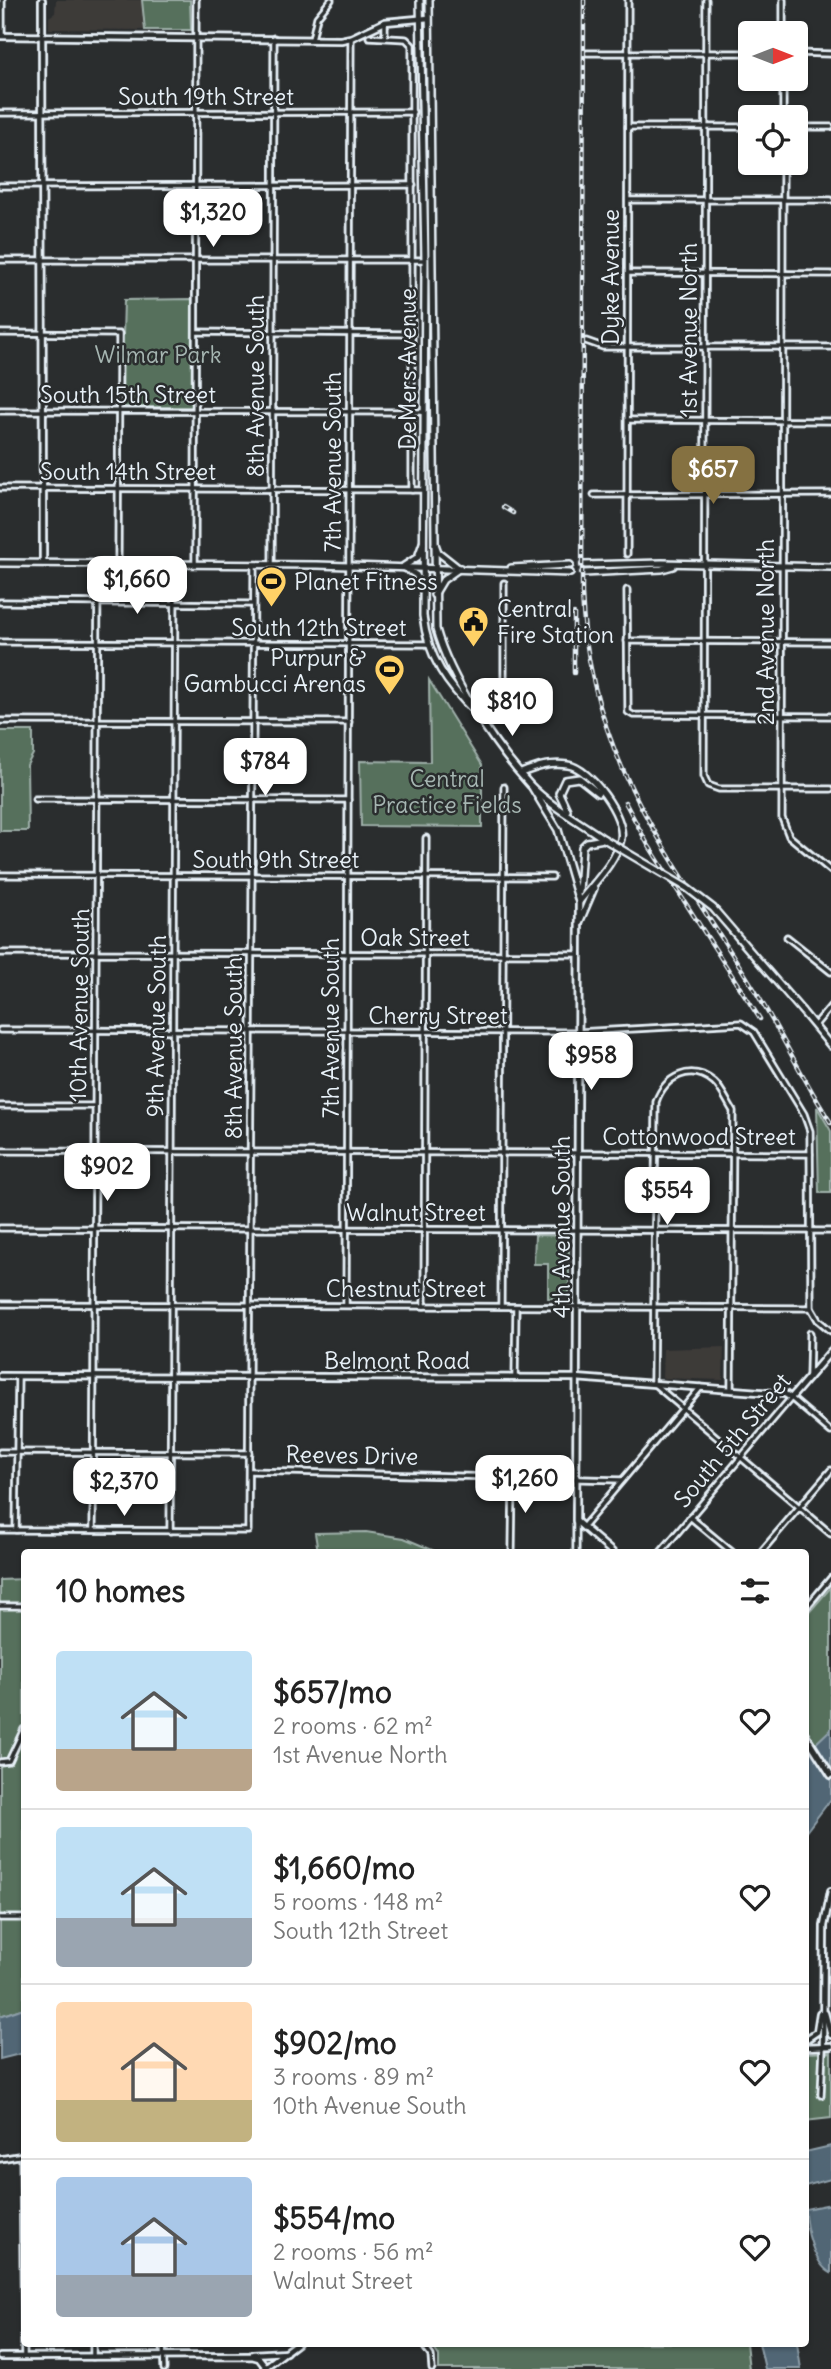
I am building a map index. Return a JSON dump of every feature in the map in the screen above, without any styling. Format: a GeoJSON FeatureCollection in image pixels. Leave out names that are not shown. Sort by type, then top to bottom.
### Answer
{"type":"FeatureCollection","features":[{"type":"Feature","properties":{"kind":"main road","name":"DeMers Avenue"},"geometry":{"type":"LineString","coordinates":[[420,0],[425,260],[423,616],[428,644],[443,677],[481,719],[532,786],[604,839],[687,888],[713,908],[831,1046]]}},
{"type":"Feature","properties":{"kind":"main road","name":"DeMers Avenue"},"geometry":{"type":"LineString","coordinates":[[429,0],[436,629],[454,670],[481,719]]}},
{"type":"Feature","properties":{"kind":"main road"},"geometry":{"type":"LineString","coordinates":[[424,412],[435,412]]}},
{"type":"Feature","properties":{"kind":"main road"},"geometry":{"type":"LineString","coordinates":[[402,567],[414,561],[423,542]]}},
{"type":"Feature","properties":{"kind":"main road"},"geometry":{"type":"LineString","coordinates":[[435,544],[438,552],[460,568]]}},
{"type":"Feature","properties":{"kind":"main road"},"geometry":{"type":"LineString","coordinates":[[0,563],[570,569]]}},
{"type":"Feature","properties":{"kind":"main road"},"geometry":{"type":"LineString","coordinates":[[584,565],[831,566]]}},
{"type":"Feature","properties":{"kind":"main road"},"geometry":{"type":"LineString","coordinates":[[584,573],[662,569],[676,565]]}},
{"type":"Feature","properties":{"kind":"main road"},"geometry":{"type":"LineString","coordinates":[[402,567],[416,575],[423,587]]}},
{"type":"Feature","properties":{"kind":"main road"},"geometry":{"type":"LineString","coordinates":[[434,596],[443,580],[460,568]]}},
{"type":"Feature","properties":{"kind":"main road"},"geometry":{"type":"LineString","coordinates":[[443,677],[454,670]]}},
{"type":"Feature","properties":{"kind":"main road"},"geometry":{"type":"LineString","coordinates":[[521,773],[540,765],[569,765],[592,779],[619,820],[622,839],[614,856],[579,902]]}},
{"type":"Feature","properties":{"kind":"main road"},"geometry":{"type":"LineString","coordinates":[[571,816],[559,793],[561,785],[571,777],[586,781],[610,804]]}},
{"type":"Feature","properties":{"kind":"main road"},"geometry":{"type":"LineString","coordinates":[[532,786],[558,830],[579,902]]}},
{"type":"Feature","properties":{"kind":"main road"},"geometry":{"type":"LineString","coordinates":[[579,902],[582,847],[587,842],[604,839]]}},
{"type":"Feature","properties":{"kind":"main road"},"geometry":{"type":"LineString","coordinates":[[579,923],[602,873]]}},
{"type":"Feature","properties":{"kind":"street"},"geometry":{"type":"LineString","coordinates":[[2,0],[1,36],[351,38],[385,22],[429,18]]}},
{"type":"Feature","properties":{"kind":"street"},"geometry":{"type":"LineString","coordinates":[[42,0],[43,564]]}},
{"type":"Feature","properties":{"kind":"street"},"geometry":{"type":"LineString","coordinates":[[195,564],[196,0]]}},
{"type":"Feature","properties":{"kind":"street"},"geometry":{"type":"LineString","coordinates":[[313,39],[317,17],[331,0]]}},
{"type":"Feature","properties":{"kind":"street","name":"Dyke Avenue"},"geometry":{"type":"LineString","coordinates":[[627,554],[628,0]]}},
{"type":"Feature","properties":{"kind":"street","name":"1st Avenue North"},"geometry":{"type":"LineString","coordinates":[[706,0],[704,776],[708,785],[719,789],[782,789]]}},
{"type":"Feature","properties":{"kind":"street"},"geometry":{"type":"LineString","coordinates":[[783,0],[783,21]]}},
{"type":"Feature","properties":{"kind":"street"},"geometry":{"type":"LineString","coordinates":[[385,22],[385,37]]}},
{"type":"Feature","properties":{"kind":"street"},"geometry":{"type":"LineString","coordinates":[[369,37],[406,38],[412,45],[412,490]]}},
{"type":"Feature","properties":{"kind":"street","name":"8th Avenue South"},"geometry":{"type":"LineString","coordinates":[[272,565],[274,38]]}},
{"type":"Feature","properties":{"kind":"street","name":"7th Avenue South"},"geometry":{"type":"LineString","coordinates":[[346,1305],[351,38]]}},
{"type":"Feature","properties":{"kind":"street"},"geometry":{"type":"LineString","coordinates":[[587,53],[738,53]]}},
{"type":"Feature","properties":{"kind":"street"},"geometry":{"type":"LineString","coordinates":[[808,54],[831,54]]}},
{"type":"Feature","properties":{"kind":"street","name":"South 19th Street"},"geometry":{"type":"LineString","coordinates":[[0,113],[413,112]]}},
{"type":"Feature","properties":{"kind":"street"},"geometry":{"type":"LineString","coordinates":[[628,127],[738,127]]}},
{"type":"Feature","properties":{"kind":"street"},"geometry":{"type":"LineString","coordinates":[[808,127],[831,127]]}},
{"type":"Feature","properties":{"kind":"street","name":"2nd Avenue North"},"geometry":{"type":"LineString","coordinates":[[783,175],[782,818],[786,830],[831,871]]}},
{"type":"Feature","properties":{"kind":"street"},"geometry":{"type":"LineString","coordinates":[[0,186],[273,188],[413,185]]}},
{"type":"Feature","properties":{"kind":"street"},"geometry":{"type":"LineString","coordinates":[[628,200],[831,201]]}},
{"type":"Feature","properties":{"kind":"street"},"geometry":{"type":"LineString","coordinates":[[0,260],[433,260]]}},
{"type":"Feature","properties":{"kind":"street"},"geometry":{"type":"LineString","coordinates":[[628,273],[831,274]]}},
{"type":"Feature","properties":{"kind":"street"},"geometry":{"type":"LineString","coordinates":[[196,332],[412,334]]}},
{"type":"Feature","properties":{"kind":"street"},"geometry":{"type":"LineString","coordinates":[[0,333],[119,334],[118,564]]}},
{"type":"Feature","properties":{"kind":"street"},"geometry":{"type":"LineString","coordinates":[[586,341],[603,347],[831,347]]}},
{"type":"Feature","properties":{"kind":"street","name":"South 15th Street"},"geometry":{"type":"LineString","coordinates":[[0,411],[424,412]]}},
{"type":"Feature","properties":{"kind":"street"},"geometry":{"type":"LineString","coordinates":[[628,420],[831,421]]}},
{"type":"Feature","properties":{"kind":"street","name":"South 14th Street"},"geometry":{"type":"LineString","coordinates":[[0,488],[424,489]]}},
{"type":"Feature","properties":{"kind":"street"},"geometry":{"type":"LineString","coordinates":[[594,495],[831,494]]}},
{"type":"Feature","properties":{"kind":"street","name":"10th Avenue South"},"geometry":{"type":"LineString","coordinates":[[93,1530],[98,564]]}},
{"type":"Feature","properties":{"kind":"street","name":"9th Avenue South"},"geometry":{"type":"LineString","coordinates":[[170,1531],[173,1376],[175,564]]}},
{"type":"Feature","properties":{"kind":"street","name":"8th Avenue South"},"geometry":{"type":"LineString","coordinates":[[170,1531],[248,1531],[254,565]]}},
{"type":"Feature","properties":{"kind":"street"},"geometry":{"type":"LineString","coordinates":[[481,719],[504,705],[505,583]]}},
{"type":"Feature","properties":{"kind":"street"},"geometry":{"type":"LineString","coordinates":[[627,590],[628,712],[633,715],[831,716]]}},
{"type":"Feature","properties":{"kind":"street"},"geometry":{"type":"LineString","coordinates":[[0,602],[253,604]]}},
{"type":"Feature","properties":{"kind":"street","name":"South 12th Street"},"geometry":{"type":"LineString","coordinates":[[0,642],[428,644]]}},
{"type":"Feature","properties":{"kind":"street"},"geometry":{"type":"LineString","coordinates":[[627,642],[831,642]]}},
{"type":"Feature","properties":{"kind":"street"},"geometry":{"type":"LineString","coordinates":[[0,721],[348,722]]}},
{"type":"Feature","properties":{"kind":"street"},"geometry":{"type":"LineString","coordinates":[[501,1306],[503,787]]}},
{"type":"Feature","properties":{"kind":"street"},"geometry":{"type":"LineString","coordinates":[[782,789],[831,789]]}},
{"type":"Feature","properties":{"kind":"street"},"geometry":{"type":"LineString","coordinates":[[35,799],[348,800]]}},
{"type":"Feature","properties":{"kind":"street"},"geometry":{"type":"LineString","coordinates":[[424,1306],[426,838]]}},
{"type":"Feature","properties":{"kind":"street","name":"South 9th Street"},"geometry":{"type":"LineString","coordinates":[[0,875],[552,877]]}},
{"type":"Feature","properties":{"kind":"street","name":"4th Avenue South"},"geometry":{"type":"LineString","coordinates":[[576,1549],[579,902]]}},
{"type":"Feature","properties":{"kind":"street"},"geometry":{"type":"LineString","coordinates":[[787,937],[831,972]]}},
{"type":"Feature","properties":{"kind":"street","name":"Oak Street"},"geometry":{"type":"LineString","coordinates":[[0,953],[579,954]]}},
{"type":"Feature","properties":{"kind":"street"},"geometry":{"type":"LineString","coordinates":[[815,1025],[831,1006]]}},
{"type":"Feature","properties":{"kind":"street","name":"Cherry Street"},"geometry":{"type":"LineString","coordinates":[[0,1030],[578,1032],[731,1021],[748,1027],[804,1114],[810,1132],[810,1154]]}},
{"type":"Feature","properties":{"kind":"street"},"geometry":{"type":"LineString","coordinates":[[731,1389],[733,1111],[717,1085],[704,1075],[691,1073],[668,1079],[660,1089],[656,1101],[653,1383],[831,1534]]}},
{"type":"Feature","properties":{"kind":"street"},"geometry":{"type":"LineString","coordinates":[[0,1106],[95,1106]]}},
{"type":"Feature","properties":{"kind":"street","name":"Cottonwood Street"},"geometry":{"type":"LineString","coordinates":[[0,1151],[810,1154]]}},
{"type":"Feature","properties":{"kind":"street"},"geometry":{"type":"LineString","coordinates":[[810,1154],[811,1308],[818,1320],[831,1331]]}},
{"type":"Feature","properties":{"kind":"street","name":"Walnut Street"},"geometry":{"type":"LineString","coordinates":[[0,1228],[831,1231]]}},
{"type":"Feature","properties":{"kind":"street","name":"Chestnut Street"},"geometry":{"type":"LineString","coordinates":[[0,1304],[811,1308]]}},
{"type":"Feature","properties":{"kind":"street"},"geometry":{"type":"LineString","coordinates":[[515,1378],[516,1306]]}},
{"type":"Feature","properties":{"kind":"street"},"geometry":{"type":"LineString","coordinates":[[809,1376],[810,1332]]}},
{"type":"Feature","properties":{"kind":"street","name":"South 5th Street"},"geometry":{"type":"LineString","coordinates":[[663,1549],[831,1351]]}},
{"type":"Feature","properties":{"kind":"street","name":"Belmont Road"},"geometry":{"type":"LineString","coordinates":[[0,1376],[576,1378],[785,1394],[791,1398]]}},
{"type":"Feature","properties":{"kind":"street"},"geometry":{"type":"LineString","coordinates":[[16,1530],[18,1376]]}},
{"type":"Feature","properties":{"kind":"street"},"geometry":{"type":"LineString","coordinates":[[583,1527],[701,1387]]}},
{"type":"Feature","properties":{"kind":"street"},"geometry":{"type":"LineString","coordinates":[[791,1398],[831,1432]]}},
{"type":"Feature","properties":{"kind":"street"},"geometry":{"type":"LineString","coordinates":[[0,1452],[249,1453]]}},
{"type":"Feature","properties":{"kind":"street"},"geometry":{"type":"LineString","coordinates":[[764,1549],[831,1470]]}},
{"type":"Feature","properties":{"kind":"street","name":"Reeves Drive"},"geometry":{"type":"LineString","coordinates":[[249,1471],[622,1480]]}},
{"type":"Feature","properties":{"kind":"street"},"geometry":{"type":"LineString","coordinates":[[512,1549],[513,1477]]}},
{"type":"Feature","properties":{"kind":"street"},"geometry":{"type":"LineString","coordinates":[[690,1517],[728,1549]]}},
{"type":"Feature","properties":{"kind":"street"},"geometry":{"type":"LineString","coordinates":[[576,1521],[609,1549]]}},
{"type":"Feature","properties":{"kind":"street"},"geometry":{"type":"LineString","coordinates":[[0,1530],[170,1531]]}},
{"type":"Feature","properties":{"kind":"street"},"geometry":{"type":"LineString","coordinates":[[809,1604],[831,1578]]}},
{"type":"Feature","properties":{"kind":"street"},"geometry":{"type":"LineString","coordinates":[[0,1606],[21,1606]]}},
{"type":"Feature","properties":{"kind":"street"},"geometry":{"type":"LineString","coordinates":[[0,1762],[9,1761],[21,1735]]}},
{"type":"Feature","properties":{"kind":"street"},"geometry":{"type":"LineString","coordinates":[[809,1740],[831,1775]]}},
{"type":"Feature","properties":{"kind":"street"},"geometry":{"type":"LineString","coordinates":[[821,2095],[824,1926],[831,1891]]}},
{"type":"Feature","properties":{"kind":"street"},"geometry":{"type":"LineString","coordinates":[[0,1918],[21,1918]]}},
{"type":"Feature","properties":{"kind":"street"},"geometry":{"type":"LineString","coordinates":[[823,1995],[831,2035]]}},
{"type":"Feature","properties":{"kind":"street"},"geometry":{"type":"LineString","coordinates":[[809,2037],[817,2032],[823,1995]]}},
{"type":"Feature","properties":{"kind":"street"},"geometry":{"type":"LineString","coordinates":[[809,2047],[831,2046]]}},
{"type":"Feature","properties":{"kind":"street"},"geometry":{"type":"LineString","coordinates":[[0,2159],[21,2156]]}},
{"type":"Feature","properties":{"kind":"street"},"geometry":{"type":"LineString","coordinates":[[24,2347],[24,2357]]}},
{"type":"Feature","properties":{"kind":"street"},"geometry":{"type":"LineString","coordinates":[[93,2347],[93,2357]]}},
{"type":"Feature","properties":{"kind":"street"},"geometry":{"type":"LineString","coordinates":[[163,2347],[163,2369]]}},
{"type":"Feature","properties":{"kind":"street"},"geometry":{"type":"LineString","coordinates":[[0,2357],[242,2356],[257,2357],[264,2368],[292,2347]]}},
{"type":"Feature","properties":{"kind":"street"},"geometry":{"type":"LineString","coordinates":[[425,2347],[431,2356],[432,2369]]}},
{"type":"Feature","properties":{"kind":"street"},"geometry":{"type":"LineString","coordinates":[[242,2356],[286,2352]]}},
{"type":"Feature","properties":{"kind":"shaded area"},"geometry":{"type":"Polygon","coordinates":[[[56,0],[142,0],[145,30],[49,29],[49,17],[55,13],[56,0]]]}},
{"type":"Feature","properties":{"kind":"shaded area"},"geometry":{"type":"Polygon","coordinates":[[[724,1347],[723,1380],[662,1378],[663,1349],[724,1347]]]}},
{"type":"Feature","properties":{"kind":"green space"},"geometry":{"type":"Polygon","coordinates":[[[142,0],[190,0],[191,30],[145,30],[142,0]]]}},
{"type":"Feature","properties":{"kind":"green space","name":"Wilmar Park"},"geometry":{"type":"Polygon","coordinates":[[[193,299],[193,407],[121,407],[124,300],[193,299]]]}},
{"type":"Feature","properties":{"kind":"green space","name":"Central Practice Fields"},"geometry":{"type":"Polygon","coordinates":[[[429,680],[482,765],[482,827],[361,826],[360,761],[430,762],[429,680]]]}},
{"type":"Feature","properties":{"kind":"green space"},"geometry":{"type":"Polygon","coordinates":[[[0,731],[33,731],[33,754],[27,765],[28,831],[0,831],[0,731]]]}},
{"type":"Feature","properties":{"kind":"green space"},"geometry":{"type":"Polygon","coordinates":[[[817,1107],[831,1131],[831,1193],[819,1193],[817,1107]]]}},
{"type":"Feature","properties":{"kind":"green space"},"geometry":{"type":"Polygon","coordinates":[[[535,1235],[569,1236],[569,1298],[548,1298],[548,1264],[534,1264],[535,1235]]]}},
{"type":"Feature","properties":{"kind":"green space"},"geometry":{"type":"Polygon","coordinates":[[[366,1532],[404,1538],[430,1549],[318,1549],[315,1533],[366,1532]]]}},
{"type":"Feature","properties":{"kind":"green space"},"geometry":{"type":"Polygon","coordinates":[[[21,1579],[21,2009],[0,2016],[0,1580],[21,1579]]]}},
{"type":"Feature","properties":{"kind":"green space"},"geometry":{"type":"Polygon","coordinates":[[[831,1587],[831,1729],[809,1751],[809,1612],[831,1587]]]}},
{"type":"Feature","properties":{"kind":"green space"},"geometry":{"type":"Polygon","coordinates":[[[831,2052],[831,2118],[809,2121],[809,2053],[831,2052]]]}},
{"type":"Feature","properties":{"kind":"green space"},"geometry":{"type":"Polygon","coordinates":[[[433,2347],[746,2347],[749,2369],[439,2369],[439,2356],[433,2347]]]}},
{"type":"Feature","properties":{"kind":"water"},"geometry":{"type":"Polygon","coordinates":[[[831,1729],[831,1799],[809,1828],[809,1751],[831,1729]]]}},
{"type":"Feature","properties":{"kind":"water"},"geometry":{"type":"Polygon","coordinates":[[[21,2009],[21,2054],[0,2059],[0,2016],[21,2009]]]}},
{"type":"Feature","properties":{"kind":"water"},"geometry":{"type":"Polygon","coordinates":[[[831,2146],[831,2179],[809,2185],[809,2151],[831,2146]]]}},
{"type":"Feature","properties":{"kind":"water"},"geometry":{"type":"Polygon","coordinates":[[[831,2204],[831,2273],[815,2254],[809,2235],[809,2208],[831,2204]]]}},
{"type":"Feature","properties":{"kind":"water"},"geometry":{"type":"Polygon","coordinates":[[[760,2347],[798,2347],[801,2369],[765,2369],[760,2347]]]}},
{"type":"Feature","properties":{"kind":"tunnel"},"geometry":{"type":"LineString","coordinates":[[570,565],[584,565]]}},
{"type":"Feature","properties":{"kind":"tunnel"},"geometry":{"type":"LineString","coordinates":[[570,573],[584,573]]}},
{"type":"Feature","properties":{"kind":"railway"},"geometry":{"type":"LineString","coordinates":[[584,0],[582,593],[588,652],[599,705],[616,754],[638,801],[663,846],[761,1001],[831,1123]]}},
{"type":"Feature","properties":{"kind":"railway"},"geometry":{"type":"LineString","coordinates":[[503,507],[513,513]]}},
{"type":"Feature","properties":{"kind":"railway"},"geometry":{"type":"LineString","coordinates":[[574,614],[574,673]]}},
{"type":"Feature","properties":{"kind":"railway"},"geometry":{"type":"LineString","coordinates":[[625,802],[647,843],[760,1019]]}},
{"type":"Feature","properties":{"kind":"place","name":"Planet Fitness"},"geometry":{"type":"Point","coordinates":[271,608]}},
{"type":"Feature","properties":{"kind":"place","name":"Central Fire Station"},"geometry":{"type":"Point","coordinates":[474,648]}},
{"type":"Feature","properties":{"kind":"place","name":"Purpur & Gambucci Arenas"},"geometry":{"type":"Point","coordinates":[389,697]}}]}
